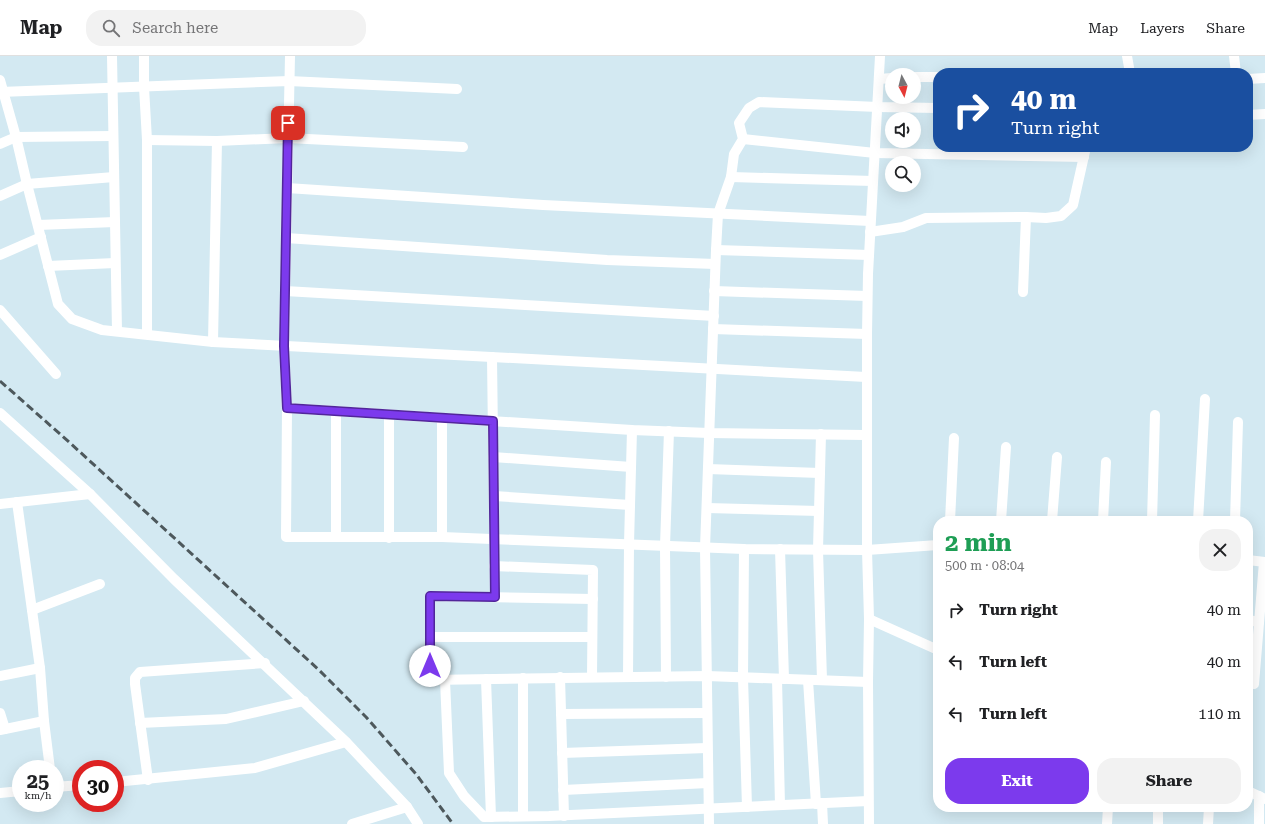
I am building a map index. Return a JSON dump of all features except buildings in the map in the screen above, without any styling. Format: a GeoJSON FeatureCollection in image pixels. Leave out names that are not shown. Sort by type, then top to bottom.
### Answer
{"type":"FeatureCollection","features":[{"type":"Feature","properties":{"kind":"street"},"geometry":{"type":"LineString","coordinates":[[112,56],[117,331]]}},
{"type":"Feature","properties":{"kind":"street"},"geometry":{"type":"LineString","coordinates":[[144,56],[147,334]]}},
{"type":"Feature","properties":{"kind":"street"},"geometry":{"type":"LineString","coordinates":[[290,56],[284,346],[287,408],[286,537],[494,538],[705,548],[818,550],[867,550],[933,545]]}},
{"type":"Feature","properties":{"kind":"street"},"geometry":{"type":"LineString","coordinates":[[869,824],[869,619],[867,550],[866,334],[870,221],[880,56]]}},
{"type":"Feature","properties":{"kind":"street"},"geometry":{"type":"LineString","coordinates":[[1127,56],[1129,68]]}},
{"type":"Feature","properties":{"kind":"street"},"geometry":{"type":"LineString","coordinates":[[1234,56],[1235,68]]}},
{"type":"Feature","properties":{"kind":"street"},"geometry":{"type":"LineString","coordinates":[[921,77],[933,76]]}},
{"type":"Feature","properties":{"kind":"street"},"geometry":{"type":"LineString","coordinates":[[879,78],[885,78]]}},
{"type":"Feature","properties":{"kind":"street"},"geometry":{"type":"LineString","coordinates":[[1253,79],[1265,78]]}},
{"type":"Feature","properties":{"kind":"street"},"geometry":{"type":"LineString","coordinates":[[0,80],[2,92],[16,137],[58,304],[72,320],[102,330],[213,342],[866,377]]}},
{"type":"Feature","properties":{"kind":"street"},"geometry":{"type":"LineString","coordinates":[[2,92],[289,81],[456,89]]}},
{"type":"Feature","properties":{"kind":"street"},"geometry":{"type":"LineString","coordinates":[[709,824],[705,548],[715,264],[718,214],[731,177],[734,154],[743,139],[739,123],[749,108],[759,102],[933,108]]}},
{"type":"Feature","properties":{"kind":"street"},"geometry":{"type":"LineString","coordinates":[[1253,115],[1265,114]]}},
{"type":"Feature","properties":{"kind":"street"},"geometry":{"type":"LineString","coordinates":[[0,144],[16,137],[113,136]]}},
{"type":"Feature","properties":{"kind":"street"},"geometry":{"type":"LineString","coordinates":[[146,140],[217,141],[288,138],[463,147]]}},
{"type":"Feature","properties":{"kind":"street"},"geometry":{"type":"LineString","coordinates":[[743,139],[875,153],[1085,152],[1073,205],[1061,216],[1046,218],[926,218],[903,228],[870,232]]}},
{"type":"Feature","properties":{"kind":"street"},"geometry":{"type":"LineString","coordinates":[[213,342],[217,141]]}},
{"type":"Feature","properties":{"kind":"street"},"geometry":{"type":"LineString","coordinates":[[0,196],[27,184],[114,177]]}},
{"type":"Feature","properties":{"kind":"street"},"geometry":{"type":"LineString","coordinates":[[731,177],[873,181]]}},
{"type":"Feature","properties":{"kind":"street"},"geometry":{"type":"LineString","coordinates":[[287,188],[543,205],[870,221]]}},
{"type":"Feature","properties":{"kind":"street"},"geometry":{"type":"LineString","coordinates":[[1023,292],[1026,217]]}},
{"type":"Feature","properties":{"kind":"street"},"geometry":{"type":"LineString","coordinates":[[38,225],[115,222]]}},
{"type":"Feature","properties":{"kind":"street"},"geometry":{"type":"LineString","coordinates":[[0,256],[41,238]]}},
{"type":"Feature","properties":{"kind":"street"},"geometry":{"type":"LineString","coordinates":[[286,238],[607,260],[715,264]]}},
{"type":"Feature","properties":{"kind":"street"},"geometry":{"type":"LineString","coordinates":[[716,250],[869,255]]}},
{"type":"Feature","properties":{"kind":"street"},"geometry":{"type":"LineString","coordinates":[[48,266],[116,263]]}},
{"type":"Feature","properties":{"kind":"street"},"geometry":{"type":"LineString","coordinates":[[285,291],[714,316]]}},
{"type":"Feature","properties":{"kind":"street"},"geometry":{"type":"LineString","coordinates":[[714,291],[867,296]]}},
{"type":"Feature","properties":{"kind":"street"},"geometry":{"type":"LineString","coordinates":[[0,310],[56,374]]}},
{"type":"Feature","properties":{"kind":"street"},"geometry":{"type":"LineString","coordinates":[[713,330],[866,334]]}},
{"type":"Feature","properties":{"kind":"street"},"geometry":{"type":"LineString","coordinates":[[492,357],[495,597]]}},
{"type":"Feature","properties":{"kind":"street"},"geometry":{"type":"LineString","coordinates":[[1198,516],[1205,399]]}},
{"type":"Feature","properties":{"kind":"street"},"geometry":{"type":"LineString","coordinates":[[287,408],[632,430],[709,433],[866,435]]}},
{"type":"Feature","properties":{"kind":"street"},"geometry":{"type":"LineString","coordinates":[[336,412],[336,537]]}},
{"type":"Feature","properties":{"kind":"street"},"geometry":{"type":"LineString","coordinates":[[0,413],[90,494],[174,579],[346,742],[407,807],[418,824]]}},
{"type":"Feature","properties":{"kind":"street"},"geometry":{"type":"LineString","coordinates":[[389,415],[389,538]]}},
{"type":"Feature","properties":{"kind":"street"},"geometry":{"type":"LineString","coordinates":[[1152,516],[1155,415]]}},
{"type":"Feature","properties":{"kind":"street"},"geometry":{"type":"LineString","coordinates":[[442,418],[442,537]]}},
{"type":"Feature","properties":{"kind":"street"},"geometry":{"type":"LineString","coordinates":[[1235,516],[1238,422]]}},
{"type":"Feature","properties":{"kind":"street"},"geometry":{"type":"LineString","coordinates":[[628,677],[632,430]]}},
{"type":"Feature","properties":{"kind":"street"},"geometry":{"type":"LineString","coordinates":[[666,677],[665,546],[669,431]]}},
{"type":"Feature","properties":{"kind":"street"},"geometry":{"type":"LineString","coordinates":[[821,434],[818,550],[822,680]]}},
{"type":"Feature","properties":{"kind":"street"},"geometry":{"type":"LineString","coordinates":[[950,516],[954,438]]}},
{"type":"Feature","properties":{"kind":"street"},"geometry":{"type":"LineString","coordinates":[[1001,516],[1006,447]]}},
{"type":"Feature","properties":{"kind":"street"},"geometry":{"type":"LineString","coordinates":[[493,457],[631,467]]}},
{"type":"Feature","properties":{"kind":"street"},"geometry":{"type":"LineString","coordinates":[[1052,516],[1057,457]]}},
{"type":"Feature","properties":{"kind":"street"},"geometry":{"type":"LineString","coordinates":[[1103,516],[1106,462]]}},
{"type":"Feature","properties":{"kind":"street"},"geometry":{"type":"LineString","coordinates":[[708,469],[820,473]]}},
{"type":"Feature","properties":{"kind":"street"},"geometry":{"type":"LineString","coordinates":[[0,504],[90,494]]}},
{"type":"Feature","properties":{"kind":"street"},"geometry":{"type":"LineString","coordinates":[[494,496],[630,505]]}},
{"type":"Feature","properties":{"kind":"street"},"geometry":{"type":"LineString","coordinates":[[17,502],[40,668],[49,760]]}},
{"type":"Feature","properties":{"kind":"street"},"geometry":{"type":"LineString","coordinates":[[707,508],[819,511]]}},
{"type":"Feature","properties":{"kind":"street"},"geometry":{"type":"LineString","coordinates":[[744,549],[743,678],[747,807]]}},
{"type":"Feature","properties":{"kind":"street"},"geometry":{"type":"LineString","coordinates":[[780,549],[780,805]]}},
{"type":"Feature","properties":{"kind":"street"},"geometry":{"type":"LineString","coordinates":[[1253,561],[1264,562],[1254,684]]}},
{"type":"Feature","properties":{"kind":"street"},"geometry":{"type":"LineString","coordinates":[[494,566],[593,570],[592,677]]}},
{"type":"Feature","properties":{"kind":"street"},"geometry":{"type":"LineString","coordinates":[[32,610],[100,584]]}},
{"type":"Feature","properties":{"kind":"street"},"geometry":{"type":"LineString","coordinates":[[593,599],[430,596],[430,680],[706,676],[868,682]]}},
{"type":"Feature","properties":{"kind":"street"},"geometry":{"type":"LineString","coordinates":[[869,619],[933,648]]}},
{"type":"Feature","properties":{"kind":"street"},"geometry":{"type":"LineString","coordinates":[[1253,621],[1259,622]]}},
{"type":"Feature","properties":{"kind":"street"},"geometry":{"type":"LineString","coordinates":[[430,637],[592,637]]}},
{"type":"Feature","properties":{"kind":"street"},"geometry":{"type":"LineString","coordinates":[[148,780],[135,684],[135,678],[140,672],[265,664]]}},
{"type":"Feature","properties":{"kind":"street"},"geometry":{"type":"LineString","coordinates":[[0,676],[40,668]]}},
{"type":"Feature","properties":{"kind":"street"},"geometry":{"type":"LineString","coordinates":[[560,677],[564,816]]}},
{"type":"Feature","properties":{"kind":"street"},"geometry":{"type":"LineString","coordinates":[[523,678],[523,816]]}},
{"type":"Feature","properties":{"kind":"street"},"geometry":{"type":"LineString","coordinates":[[486,679],[491,817]]}},
{"type":"Feature","properties":{"kind":"street"},"geometry":{"type":"LineString","coordinates":[[444,680],[449,773],[464,796],[484,817],[523,816],[550,820],[564,816],[868,801]]}},
{"type":"Feature","properties":{"kind":"street"},"geometry":{"type":"LineString","coordinates":[[808,680],[819,803],[823,824]]}},
{"type":"Feature","properties":{"kind":"street"},"geometry":{"type":"LineString","coordinates":[[140,723],[226,719],[304,701]]}},
{"type":"Feature","properties":{"kind":"street"},"geometry":{"type":"LineString","coordinates":[[0,713],[2,730],[44,721]]}},
{"type":"Feature","properties":{"kind":"street"},"geometry":{"type":"LineString","coordinates":[[561,714],[707,713]]}},
{"type":"Feature","properties":{"kind":"street"},"geometry":{"type":"LineString","coordinates":[[124,781],[255,768],[346,742]]}},
{"type":"Feature","properties":{"kind":"street"},"geometry":{"type":"LineString","coordinates":[[562,753],[707,748]]}},
{"type":"Feature","properties":{"kind":"street"},"geometry":{"type":"LineString","coordinates":[[564,790],[708,783]]}},
{"type":"Feature","properties":{"kind":"street"},"geometry":{"type":"LineString","coordinates":[[0,793],[12,792]]}},
{"type":"Feature","properties":{"kind":"street"},"geometry":{"type":"LineString","coordinates":[[1258,824],[1262,797]]}},
{"type":"Feature","properties":{"kind":"street"},"geometry":{"type":"LineString","coordinates":[[352,824],[407,807]]}},
{"type":"Feature","properties":{"kind":"street"},"geometry":{"type":"LineString","coordinates":[[1107,824],[1108,812]]}},
{"type":"Feature","properties":{"kind":"street"},"geometry":{"type":"LineString","coordinates":[[1158,812],[1158,824]]}},
{"type":"Feature","properties":{"kind":"street"},"geometry":{"type":"LineString","coordinates":[[1208,812],[1208,824]]}},
{"type":"Feature","properties":{"kind":"railway"},"geometry":{"type":"LineString","coordinates":[[0,381],[319,670],[366,717],[416,774],[453,824]]}},
{"type":"Feature","properties":{"kind":"route"},"geometry":{"type":"LineString","coordinates":[[288,123],[284,346],[287,408],[493,421],[495,597],[430,596],[430,666]]}}]}
